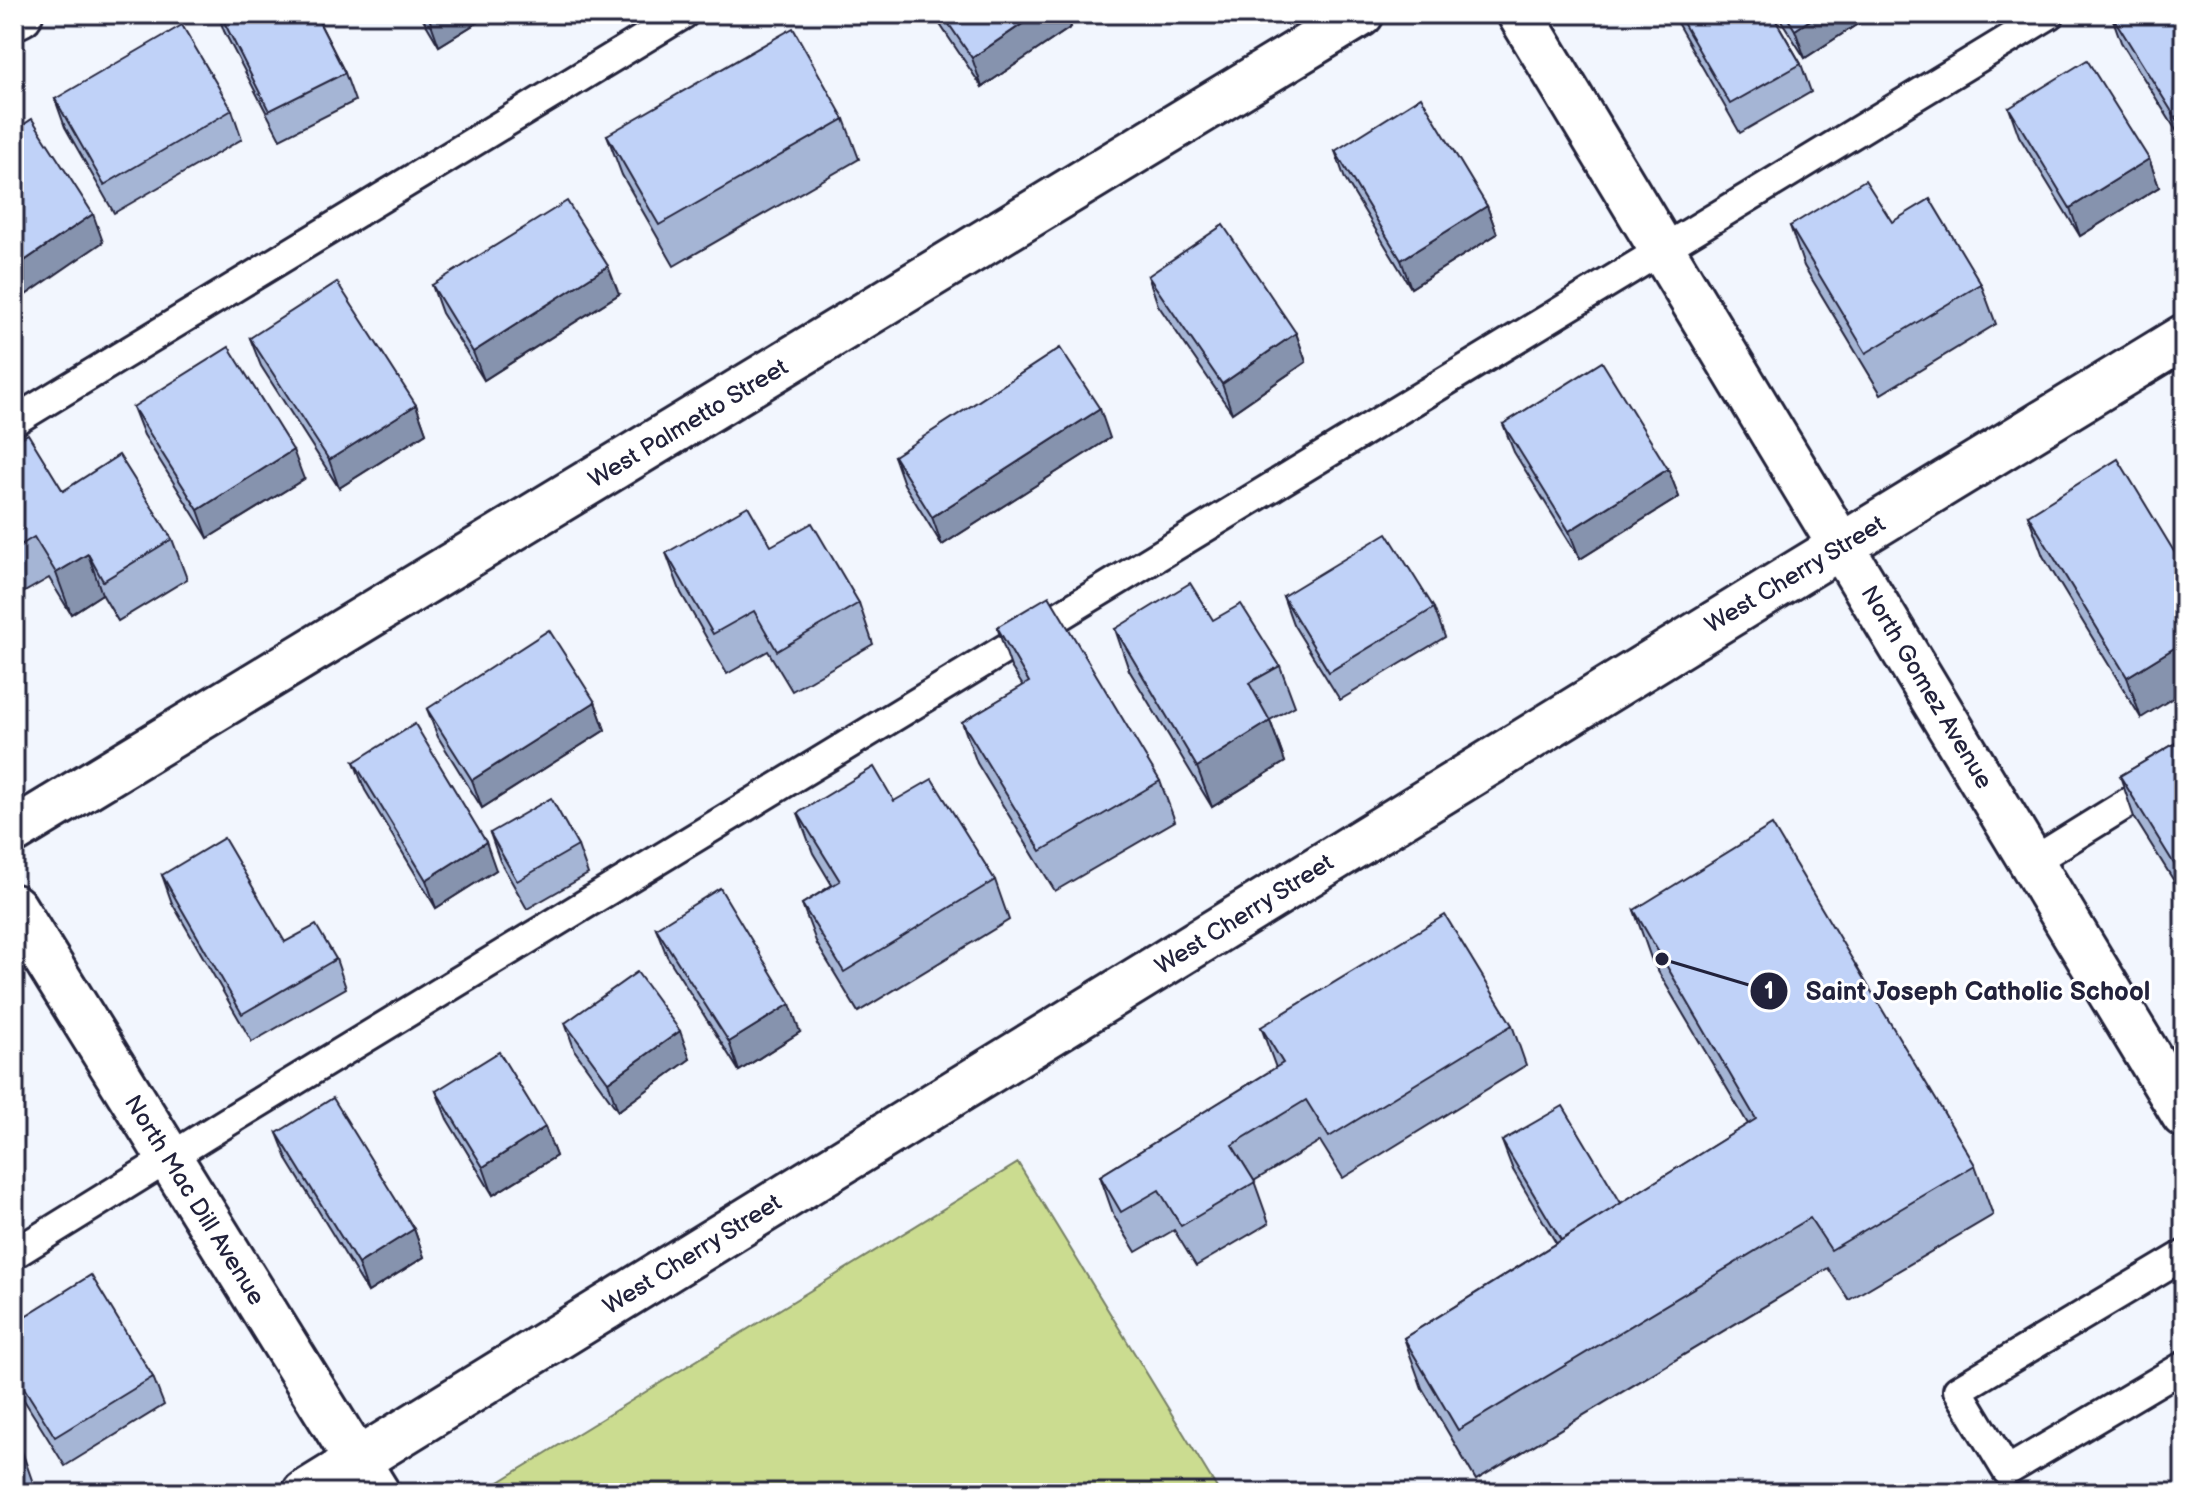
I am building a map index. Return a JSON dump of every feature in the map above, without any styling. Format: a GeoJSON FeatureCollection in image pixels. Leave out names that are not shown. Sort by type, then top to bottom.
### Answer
{"type":"FeatureCollection","features":[{"type":"Feature","properties":{"kind":"street"},"geometry":{"type":"LineString","coordinates":[[14,17],[20,14]]}},
{"type":"Feature","properties":{"kind":"street","name":"West Palmetto Street"},"geometry":{"type":"LineString","coordinates":[[14,831],[1361,14]]}},
{"type":"Feature","properties":{"kind":"street","name":"North Gomez Avenue"},"geometry":{"type":"LineString","coordinates":[[1520,14],[2184,1115]]}},
{"type":"Feature","properties":{"kind":"street","name":"West Cherry Street"},"geometry":{"type":"LineString","coordinates":[[305,1493],[367,1477],[1842,546],[2184,337]]}},
{"type":"Feature","properties":{"kind":"street","name":"North Mac Dill Avenue"},"geometry":{"type":"LineString","coordinates":[[14,907],[367,1477]]}},
{"type":"Feature","properties":{"kind":"lane"},"geometry":{"type":"LineString","coordinates":[[14,421],[684,14]]}},
{"type":"Feature","properties":{"kind":"lane"},"geometry":{"type":"LineString","coordinates":[[14,1254],[2050,14]]}},
{"type":"Feature","properties":{"kind":"lane"},"geometry":{"type":"LineString","coordinates":[[2032,862],[2184,768]]}},
{"type":"Feature","properties":{"kind":"lane"},"geometry":{"type":"LineString","coordinates":[[2184,1255],[1958,1390],[2007,1471],[2184,1366]]}},
{"type":"Feature","properties":{"kind":"green space"},"geometry":{"type":"Polygon","coordinates":[[[1018,1163],[1220,1493],[499,1493],[494,1485],[1018,1163]]]}},
{"type":"Feature","properties":{"kind":"building"},"geometry":{"type":"Polygon","coordinates":[[[220,14],[315,14],[345,73],[269,111],[220,14]]]}},
{"type":"Feature","properties":{"kind":"building"},"geometry":{"type":"Polygon","coordinates":[[[942,14],[1037,14],[972,58],[942,14]]]}},
{"type":"Feature","properties":{"kind":"building"},"geometry":{"type":"Polygon","coordinates":[[[1678,14],[1772,14],[1801,64],[1730,104],[1678,14]]]}},
{"type":"Feature","properties":{"kind":"building"},"geometry":{"type":"Polygon","coordinates":[[[1785,14],[1819,14],[1795,30],[1785,14]]]}},
{"type":"Feature","properties":{"kind":"building"},"geometry":{"type":"Polygon","coordinates":[[[2111,14],[2184,14],[2184,131],[2111,14]]]}},
{"type":"Feature","properties":{"kind":"building"},"geometry":{"type":"Polygon","coordinates":[[[182,25],[232,110],[104,185],[55,99],[182,25]]]}},
{"type":"Feature","properties":{"kind":"building"},"geometry":{"type":"Polygon","coordinates":[[[793,28],[844,119],[659,225],[607,135],[793,28]]]}},
{"type":"Feature","properties":{"kind":"building"},"geometry":{"type":"Polygon","coordinates":[[[2087,60],[2149,159],[2070,208],[2009,108],[2087,60]]]}},
{"type":"Feature","properties":{"kind":"building"},"geometry":{"type":"Polygon","coordinates":[[[1421,97],[1487,206],[1401,260],[1335,151],[1421,97]]]}},
{"type":"Feature","properties":{"kind":"building"},"geometry":{"type":"Polygon","coordinates":[[[32,119],[93,214],[14,268],[14,131],[32,119]]]}},
{"type":"Feature","properties":{"kind":"building"},"geometry":{"type":"Polygon","coordinates":[[[1865,180],[1892,222],[1930,199],[1981,284],[1866,353],[1790,226],[1865,180]]]}},
{"type":"Feature","properties":{"kind":"building"},"geometry":{"type":"Polygon","coordinates":[[[567,201],[608,266],[473,352],[432,285],[567,201]]]}},
{"type":"Feature","properties":{"kind":"building"},"geometry":{"type":"Polygon","coordinates":[[[1223,225],[1296,333],[1222,384],[1148,276],[1223,225]]]}},
{"type":"Feature","properties":{"kind":"building"},"geometry":{"type":"Polygon","coordinates":[[[337,282],[416,405],[329,460],[250,338],[337,282]]]}},
{"type":"Feature","properties":{"kind":"building"},"geometry":{"type":"Polygon","coordinates":[[[229,347],[293,450],[198,510],[133,407],[229,347]]]}},
{"type":"Feature","properties":{"kind":"building"},"geometry":{"type":"Polygon","coordinates":[[[1060,348],[1100,409],[932,517],[894,456],[1060,348]]]}},
{"type":"Feature","properties":{"kind":"building"},"geometry":{"type":"Polygon","coordinates":[[[1602,362],[1668,469],[1569,531],[1503,424],[1602,362]]]}},
{"type":"Feature","properties":{"kind":"building"},"geometry":{"type":"Polygon","coordinates":[[[28,434],[63,491],[119,455],[172,539],[103,581],[88,554],[56,573],[34,537],[14,549],[14,442],[28,434]]]}},
{"type":"Feature","properties":{"kind":"building"},"geometry":{"type":"Polygon","coordinates":[[[2184,437],[2184,460],[2174,444],[2184,437]]]}},
{"type":"Feature","properties":{"kind":"building"},"geometry":{"type":"Polygon","coordinates":[[[2118,459],[2184,568],[2184,642],[2127,677],[2028,515],[2118,459]]]}},
{"type":"Feature","properties":{"kind":"building"},"geometry":{"type":"Polygon","coordinates":[[[748,506],[771,546],[812,523],[859,603],[777,651],[754,611],[713,634],[666,553],[748,506]]]}},
{"type":"Feature","properties":{"kind":"building"},"geometry":{"type":"Polygon","coordinates":[[[1387,533],[1434,608],[1329,672],[1283,596],[1387,533]]]}},
{"type":"Feature","properties":{"kind":"building"},"geometry":{"type":"Polygon","coordinates":[[[1190,583],[1213,620],[1241,604],[1280,666],[1249,683],[1270,721],[1197,767],[1115,629],[1190,583]]]}},
{"type":"Feature","properties":{"kind":"building"},"geometry":{"type":"Polygon","coordinates":[[[1049,596],[1160,781],[1041,851],[962,722],[1029,682],[997,627],[1049,596]]]}},
{"type":"Feature","properties":{"kind":"building"},"geometry":{"type":"Polygon","coordinates":[[[549,630],[595,702],[472,780],[427,709],[549,630]]]}},
{"type":"Feature","properties":{"kind":"building"},"geometry":{"type":"Polygon","coordinates":[[[415,724],[486,842],[426,880],[354,762],[415,724]]]}},
{"type":"Feature","properties":{"kind":"building"},"geometry":{"type":"Polygon","coordinates":[[[2184,738],[2184,880],[2120,776],[2184,738]]]}},
{"type":"Feature","properties":{"kind":"building"},"geometry":{"type":"Polygon","coordinates":[[[874,767],[894,801],[932,779],[995,880],[844,972],[802,904],[840,881],[798,813],[874,767]]]}},
{"type":"Feature","properties":{"kind":"building"},"geometry":{"type":"Polygon","coordinates":[[[551,798],[578,846],[517,881],[490,833],[551,798]]]}},
{"type":"Feature","properties":{"kind":"building"},"geometry":{"type":"Polygon","coordinates":[[[1772,825],[1975,1165],[1831,1250],[1810,1218],[1458,1430],[1404,1338],[1756,1119],[1634,910],[1772,825]]]}},
{"type":"Feature","properties":{"kind":"building"},"geometry":{"type":"Polygon","coordinates":[[[224,838],[285,942],[316,925],[336,959],[242,1014],[162,875],[224,838]]]}},
{"type":"Feature","properties":{"kind":"building"},"geometry":{"type":"Polygon","coordinates":[[[720,888],[790,1004],[729,1042],[656,928],[720,888]]]}},
{"type":"Feature","properties":{"kind":"building"},"geometry":{"type":"Polygon","coordinates":[[[1445,915],[1512,1025],[1329,1137],[1306,1100],[1232,1145],[1255,1182],[1181,1226],[1159,1190],[1121,1212],[1100,1176],[1283,1063],[1261,1027],[1445,915]]]}},
{"type":"Feature","properties":{"kind":"building"},"geometry":{"type":"Polygon","coordinates":[[[637,972],[680,1031],[608,1082],[565,1023],[637,972]]]}},
{"type":"Feature","properties":{"kind":"building"},"geometry":{"type":"Polygon","coordinates":[[[499,1052],[545,1127],[483,1167],[436,1091],[499,1052]]]}},
{"type":"Feature","properties":{"kind":"building"},"geometry":{"type":"Polygon","coordinates":[[[333,1098],[414,1229],[358,1264],[277,1133],[333,1098]]]}},
{"type":"Feature","properties":{"kind":"building"},"geometry":{"type":"Polygon","coordinates":[[[1563,1106],[1621,1203],[1561,1240],[1502,1141],[1563,1106]]]}},
{"type":"Feature","properties":{"kind":"building"},"geometry":{"type":"Polygon","coordinates":[[[91,1275],[153,1377],[55,1437],[14,1372],[14,1323],[91,1275]]]}},
{"type":"Feature","properties":{"kind":"building"},"geometry":{"type":"Polygon","coordinates":[[[1917,1482],[1924,1493],[1899,1493],[1917,1482]]]}},
{"type":"Feature","properties":{"kind":"place","name":"Saint Joseph Catholic School"},"geometry":{"type":"Point","coordinates":[1662,959]}}]}
